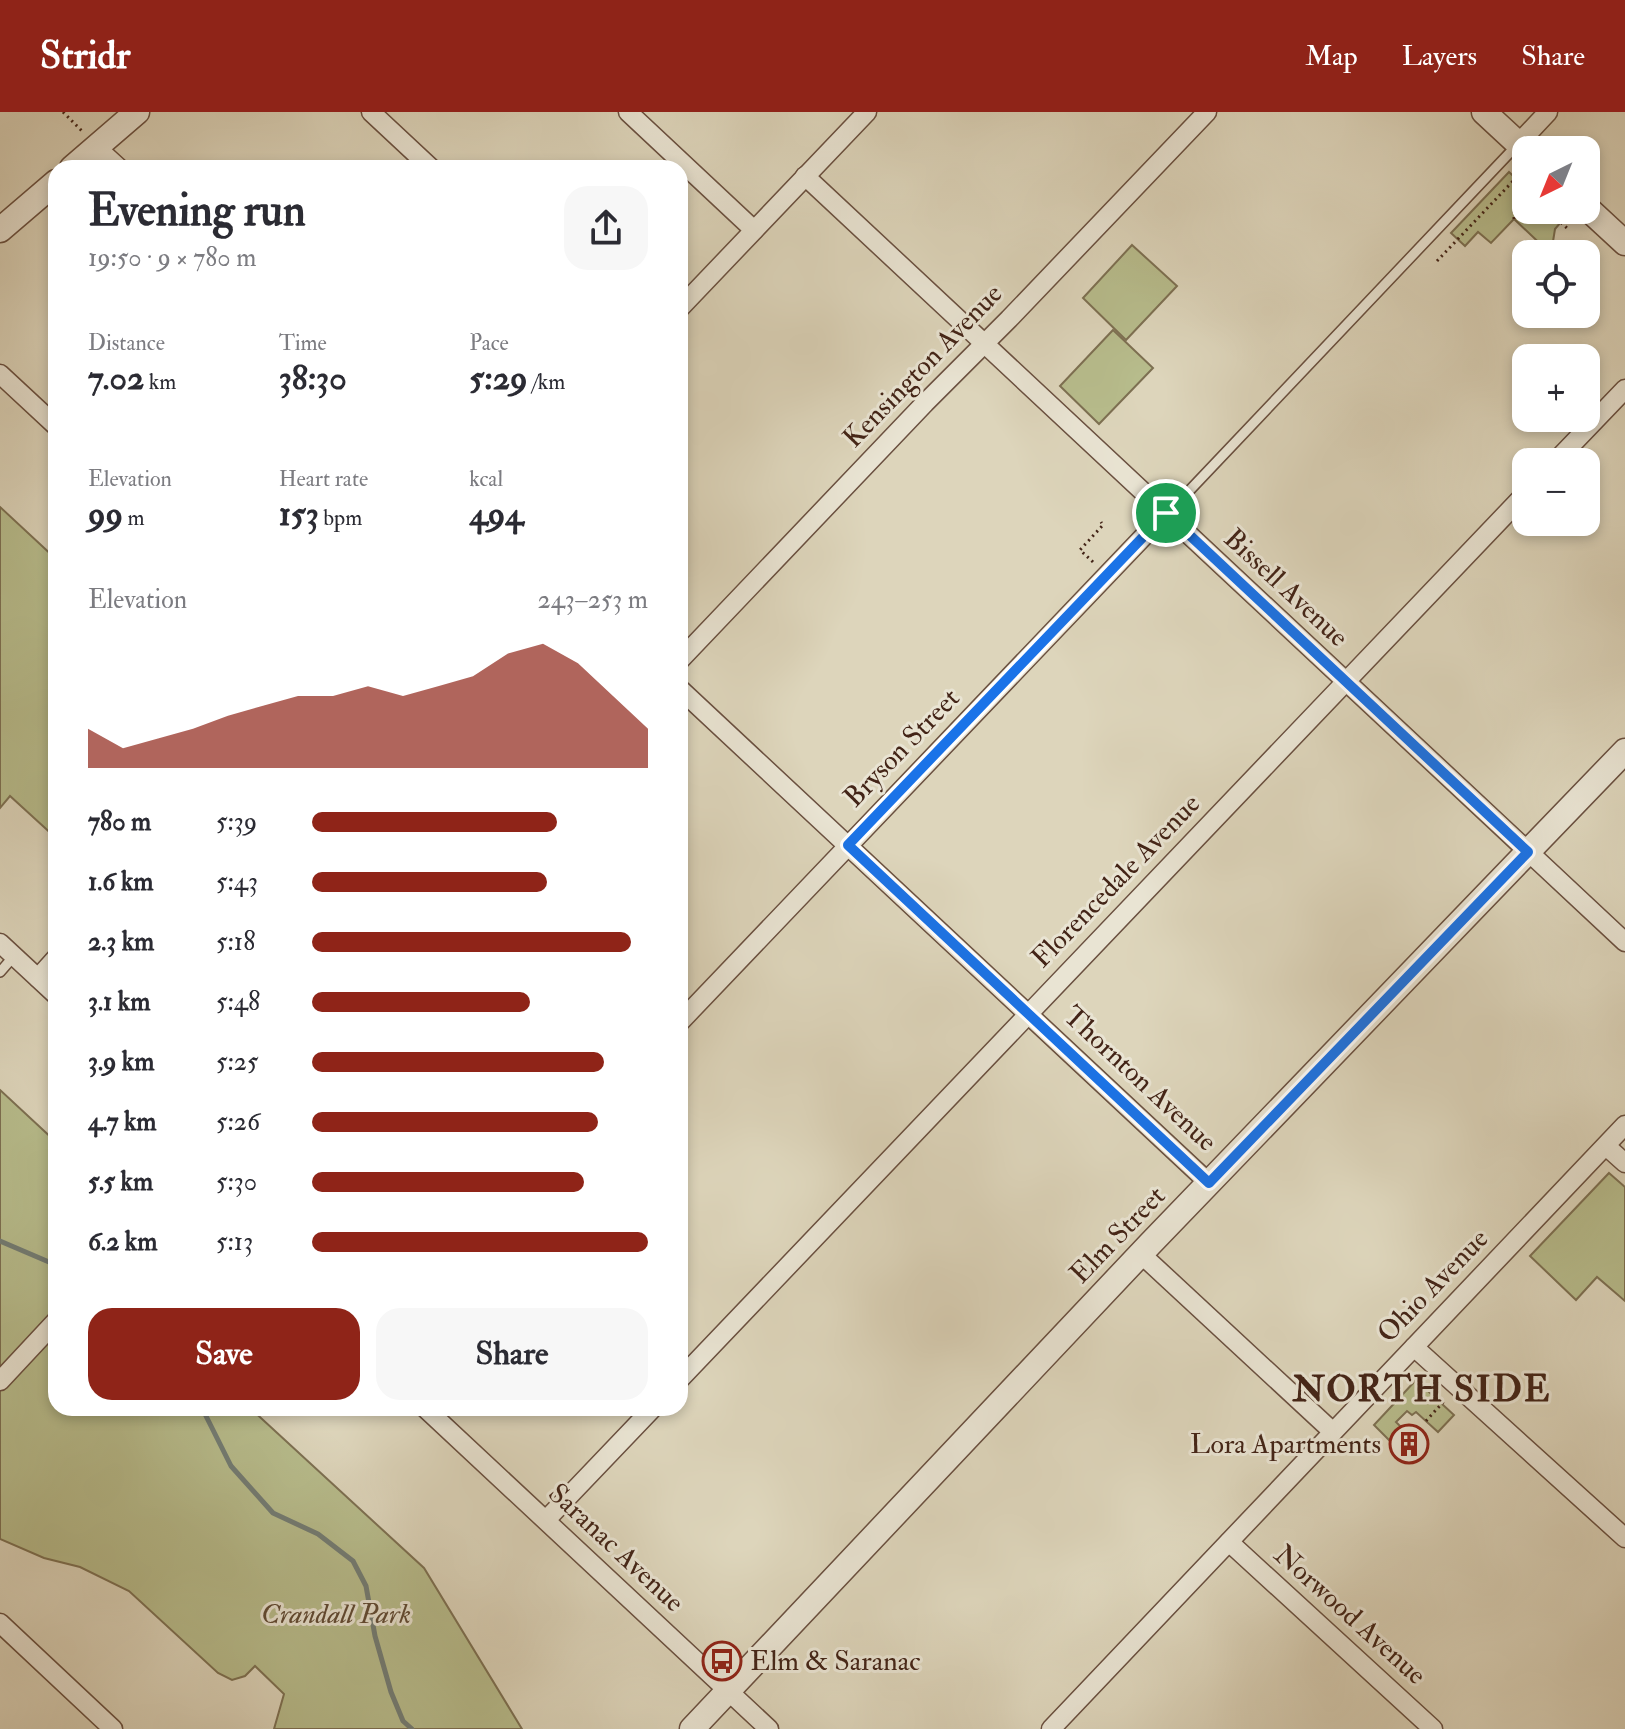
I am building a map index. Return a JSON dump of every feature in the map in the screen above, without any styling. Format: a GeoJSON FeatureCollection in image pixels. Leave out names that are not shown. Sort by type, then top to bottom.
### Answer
{"type":"FeatureCollection","features":[{"type":"Feature","properties":{"kind":"street"},"geometry":{"type":"LineString","coordinates":[[81,160],[137,112]]}},
{"type":"Feature","properties":{"kind":"street"},"geometry":{"type":"LineString","coordinates":[[371,112],[422,160]]}},
{"type":"Feature","properties":{"kind":"street"},"geometry":{"type":"LineString","coordinates":[[628,112],[679,160]]}},
{"type":"Feature","properties":{"kind":"street"},"geometry":{"type":"LineString","coordinates":[[688,300],[867,112]]}},
{"type":"Feature","properties":{"kind":"street","name":"Kensington Avenue"},"geometry":{"type":"LineString","coordinates":[[688,652],[1207,112]]}},
{"type":"Feature","properties":{"kind":"street"},"geometry":{"type":"LineString","coordinates":[[1484,112],[1512,139]]}},
{"type":"Feature","properties":{"kind":"street"},"geometry":{"type":"LineString","coordinates":[[1531,136],[1548,112]]}},
{"type":"Feature","properties":{"kind":"street"},"geometry":{"type":"LineString","coordinates":[[96,147],[110,160]]}},
{"type":"Feature","properties":{"kind":"street"},"geometry":{"type":"LineString","coordinates":[[688,168],[754,230]]}},
{"type":"Feature","properties":{"kind":"street","name":"Bissell Avenue"},"geometry":{"type":"LineString","coordinates":[[805,176],[1625,942]]}},
{"type":"Feature","properties":{"kind":"street"},"geometry":{"type":"LineString","coordinates":[[0,230],[48,189]]}},
{"type":"Feature","properties":{"kind":"street"},"geometry":{"type":"LineString","coordinates":[[1600,220],[1625,243]]}},
{"type":"Feature","properties":{"kind":"street"},"geometry":{"type":"LineString","coordinates":[[0,374],[48,419]]}},
{"type":"Feature","properties":{"kind":"street"},"geometry":{"type":"LineString","coordinates":[[1568,448],[1625,389]]}},
{"type":"Feature","properties":{"kind":"street","name":"Florencedale Avenue"},"geometry":{"type":"LineString","coordinates":[[688,1371],[1512,508]]}},
{"type":"Feature","properties":{"kind":"street","name":"Bryson Street"},"geometry":{"type":"LineString","coordinates":[[688,1014],[1166,513]]}},
{"type":"Feature","properties":{"kind":"street","name":"Thornton Avenue"},"geometry":{"type":"LineString","coordinates":[[688,696],[1209,1183]]}},
{"type":"Feature","properties":{"kind":"street","name":"Elm Street"},"geometry":{"type":"LineString","coordinates":[[692,1729],[1141,1254],[1625,751]]}},
{"type":"Feature","properties":{"kind":"street"},"geometry":{"type":"LineString","coordinates":[[0,943],[48,987]]}},
{"type":"Feature","properties":{"kind":"street"},"geometry":{"type":"LineString","coordinates":[[38,978],[48,967]]}},
{"type":"Feature","properties":{"kind":"street","name":"Ohio Avenue"},"geometry":{"type":"LineString","coordinates":[[1051,1729],[1625,1125]]}},
{"type":"Feature","properties":{"kind":"street"},"geometry":{"type":"LineString","coordinates":[[1606,1146],[1625,1163]]}},
{"type":"Feature","properties":{"kind":"street"},"geometry":{"type":"LineString","coordinates":[[1141,1254],[1333,1432]]}},
{"type":"Feature","properties":{"kind":"street"},"geometry":{"type":"LineString","coordinates":[[0,1381],[48,1330]]}},
{"type":"Feature","properties":{"kind":"street"},"geometry":{"type":"LineString","coordinates":[[1414,1347],[1625,1538]]}},
{"type":"Feature","properties":{"kind":"street","name":"Saranac Avenue"},"geometry":{"type":"LineString","coordinates":[[434,1416],[769,1729]]}},
{"type":"Feature","properties":{"kind":"street"},"geometry":{"type":"LineString","coordinates":[[546,1520],[645,1416]]}},
{"type":"Feature","properties":{"kind":"street","name":"Norwood Avenue"},"geometry":{"type":"LineString","coordinates":[[1229,1542],[1433,1729]]}},
{"type":"Feature","properties":{"kind":"street"},"geometry":{"type":"LineString","coordinates":[[0,1623],[113,1729]]}},
{"type":"Feature","properties":{"kind":"lane"},"geometry":{"type":"LineString","coordinates":[[1189,491],[1512,158]]}},
{"type":"Feature","properties":{"kind":"lane"},"geometry":{"type":"LineString","coordinates":[[0,972],[14,956]]}},
{"type":"Feature","properties":{"kind":"path"},"geometry":{"type":"LineString","coordinates":[[63,112],[96,147]]}},
{"type":"Feature","properties":{"kind":"path"},"geometry":{"type":"LineString","coordinates":[[1437,261],[1512,182]]}},
{"type":"Feature","properties":{"kind":"path"},"geometry":{"type":"LineString","coordinates":[[1563,224],[1569,230]]}},
{"type":"Feature","properties":{"kind":"path"},"geometry":{"type":"LineString","coordinates":[[1093,562],[1080,550],[1103,525],[1101,522]]}},
{"type":"Feature","properties":{"kind":"path"},"geometry":{"type":"LineString","coordinates":[[1426,1421],[1445,1399]]}},
{"type":"Feature","properties":{"kind":"green space"},"geometry":{"type":"Polygon","coordinates":[[[1509,172],[1512,175],[1512,221],[1491,243],[1478,232],[1465,246],[1451,233],[1509,172]]]}},
{"type":"Feature","properties":{"kind":"green space"},"geometry":{"type":"Polygon","coordinates":[[[1519,224],[1559,224],[1553,240],[1536,240],[1519,224]]]}},
{"type":"Feature","properties":{"kind":"green space"},"geometry":{"type":"Polygon","coordinates":[[[1132,245],[1177,286],[1126,340],[1083,298],[1132,245]]]}},
{"type":"Feature","properties":{"kind":"green space"},"geometry":{"type":"Polygon","coordinates":[[[1113,330],[1153,368],[1099,424],[1060,386],[1113,330]]]}},
{"type":"Feature","properties":{"kind":"green space"},"geometry":{"type":"Polygon","coordinates":[[[0,507],[48,552],[48,831],[10,796],[0,808],[0,507]]]}},
{"type":"Feature","properties":{"kind":"green space","name":"Crandall Park"},"geometry":{"type":"Polygon","coordinates":[[[0,1090],[48,1135],[48,1416],[259,1416],[424,1568],[522,1729],[274,1729],[284,1694],[255,1666],[245,1676],[232,1680],[218,1673],[129,1591],[80,1567],[44,1558],[0,1539],[0,1090]]]}},
{"type":"Feature","properties":{"kind":"green space"},"geometry":{"type":"Polygon","coordinates":[[[1609,1173],[1625,1187],[1625,1301],[1597,1277],[1576,1300],[1530,1256],[1609,1173]]]}},
{"type":"Feature","properties":{"kind":"green space"},"geometry":{"type":"Polygon","coordinates":[[[1416,1380],[1454,1415],[1438,1432],[1416,1412],[1412,1415],[1407,1411],[1396,1422],[1401,1427],[1389,1440],[1374,1425],[1416,1380]]]}},
{"type":"Feature","properties":{"kind":"waterway"},"geometry":{"type":"LineString","coordinates":[[0,1241],[48,1262]]}},
{"type":"Feature","properties":{"kind":"waterway"},"geometry":{"type":"LineString","coordinates":[[206,1416],[231,1466],[273,1513],[318,1534],[353,1561],[366,1586],[375,1636],[391,1692],[403,1721],[412,1729]]}},
{"type":"Feature","properties":{"kind":"place","name":"Lora Apartments"},"geometry":{"type":"Point","coordinates":[1409,1444]}},
{"type":"Feature","properties":{"kind":"place","name":"Elm & Saranac"},"geometry":{"type":"Point","coordinates":[722,1661]}},
{"type":"Feature","properties":{"kind":"district","name":"NORTH SIDE"},"geometry":{"type":"Point","coordinates":[1422,1389]}},
{"type":"Feature","properties":{"kind":"route"},"geometry":{"type":"LineString","coordinates":[[1166,513],[1528,852],[1209,1183],[848,845],[1166,513]]}}]}
